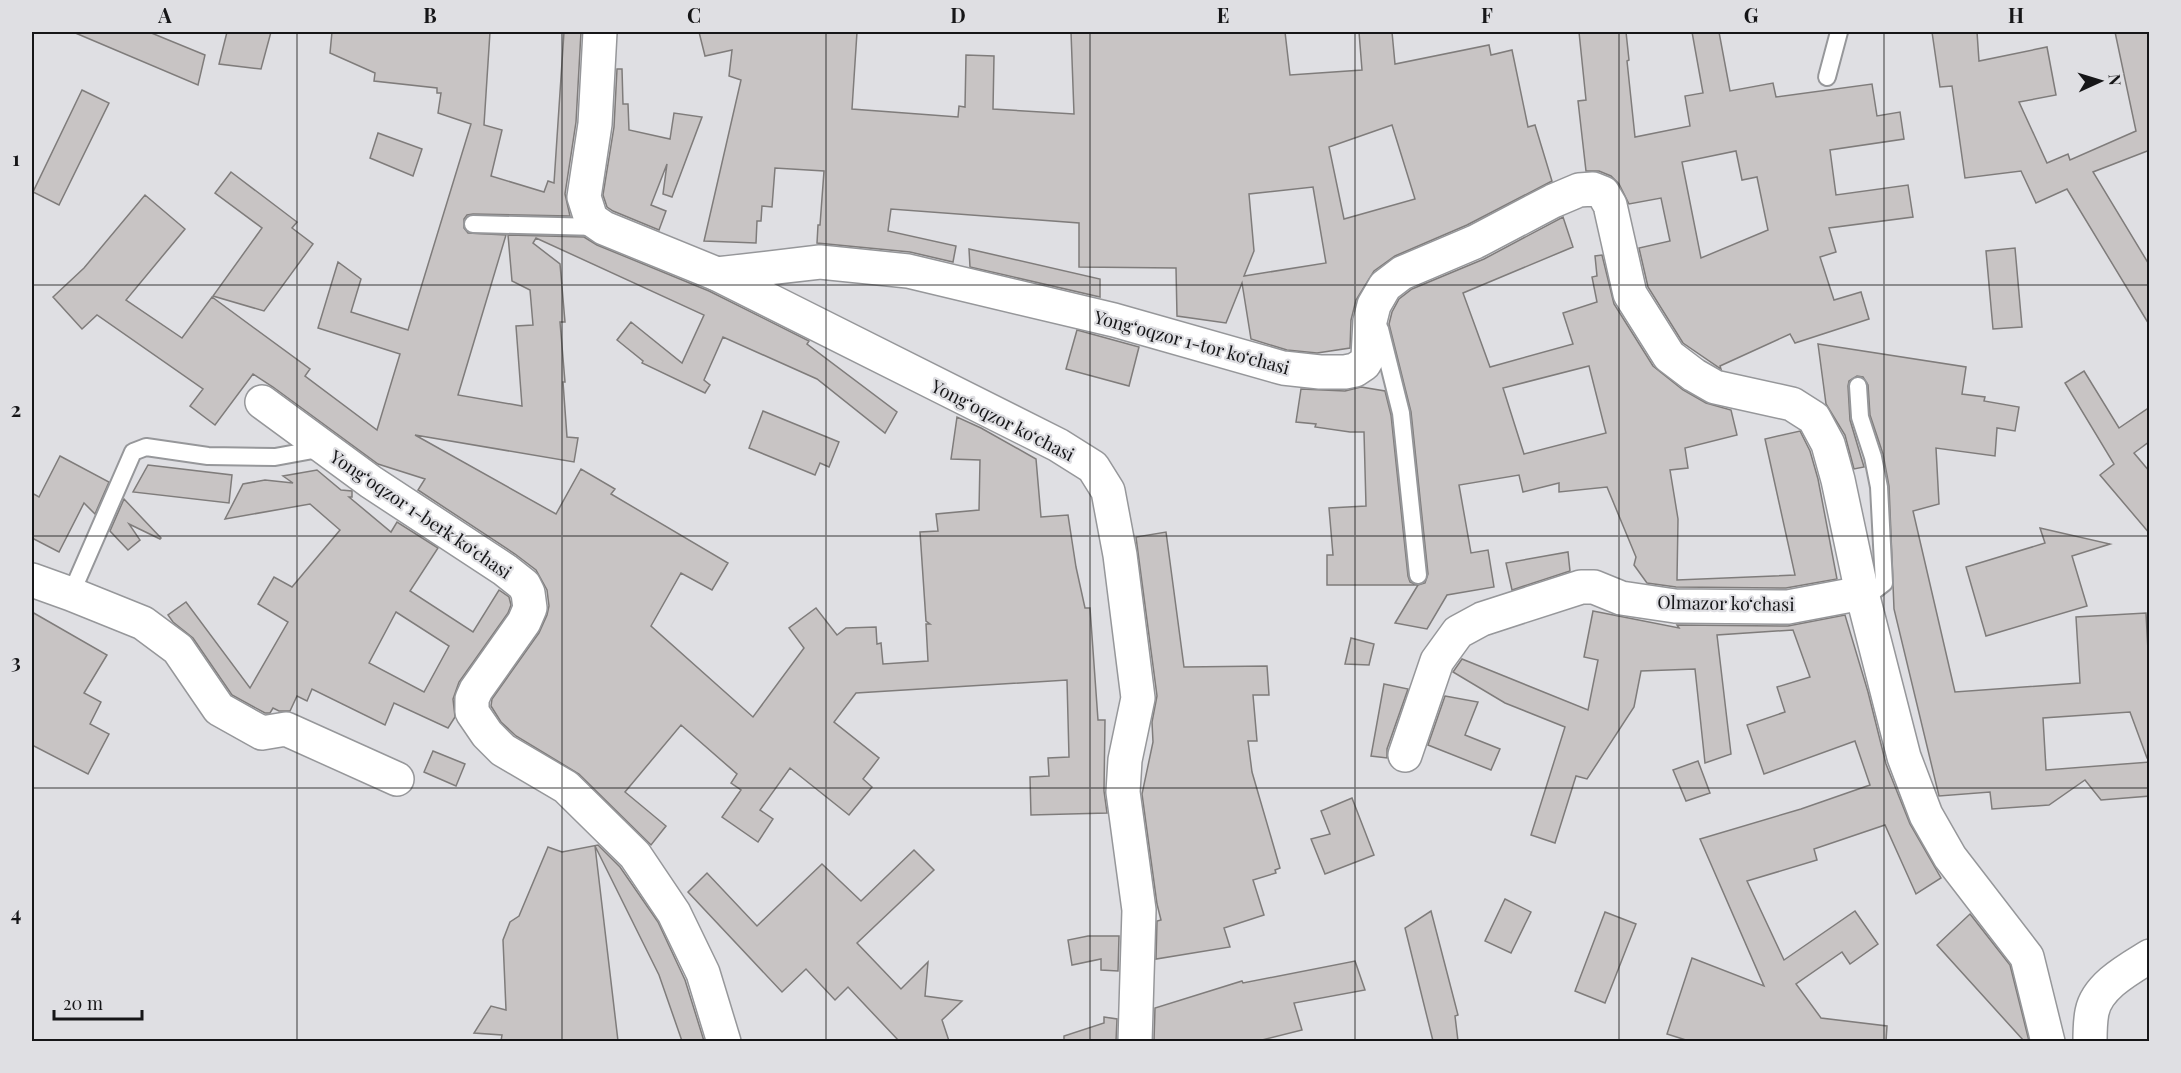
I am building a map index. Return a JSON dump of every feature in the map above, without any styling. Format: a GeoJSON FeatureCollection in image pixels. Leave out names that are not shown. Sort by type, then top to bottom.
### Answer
{"type":"FeatureCollection","features":[{"type":"Feature","properties":{"kind":"street"},"geometry":{"type":"LineString","coordinates":[[600,32],[595,124],[584,197],[591,219],[604,228]]}},
{"type":"Feature","properties":{"kind":"street","name":"Yongʻoqzor 1-tor koʻchasi"},"geometry":{"type":"LineString","coordinates":[[717,274],[820,262],[908,271],[1114,320],[1283,368],[1320,372],[1355,370],[1364,364],[1368,357],[1370,321],[1374,305],[1385,286],[1402,273],[1475,242],[1553,201],[1579,190],[1593,189],[1603,193],[1610,205],[1630,294],[1669,356],[1715,387],[1792,404],[1814,418],[1828,444],[1838,480],[1862,594]]}},
{"type":"Feature","properties":{"kind":"street","name":"Yongʻoqzor koʻchasi"},"geometry":{"type":"LineString","coordinates":[[604,228],[717,274],[1058,446],[1093,467],[1108,491],[1120,555],[1138,698],[1125,760],[1123,792],[1139,910],[1135,1041]]}},
{"type":"Feature","properties":{"kind":"street","name":"Yongʻoqzor 1-berk koʻchasi"},"geometry":{"type":"LineString","coordinates":[[262,402],[524,585],[528,593],[530,608],[524,622],[476,690],[472,699],[472,712],[487,734],[504,750],[566,787],[634,855],[679,923],[703,973],[724,1041]]}},
{"type":"Feature","properties":{"kind":"street"},"geometry":{"type":"LineString","coordinates":[[32,580],[143,623],[178,649],[219,709],[262,733],[286,729],[397,779]]}},
{"type":"Feature","properties":{"kind":"street","name":"Olmazor koʻchasi"},"geometry":{"type":"LineString","coordinates":[[1405,755],[1437,661],[1458,632],[1482,619],[1581,587],[1594,587],[1621,598],[1675,606],[1788,607],[1862,594]]}},
{"type":"Feature","properties":{"kind":"street"},"geometry":{"type":"LineString","coordinates":[[1862,594],[1904,757],[1926,815],[1950,857],[2027,957],[2048,1041]]}},
{"type":"Feature","properties":{"kind":"street"},"geometry":{"type":"LineString","coordinates":[[2090,1041],[2092,1010],[2103,991],[2126,971],[2150,956]]}},
{"type":"Feature","properties":{"kind":"lane"},"geometry":{"type":"LineString","coordinates":[[1827,77],[1839,32]]}},
{"type":"Feature","properties":{"kind":"lane"},"geometry":{"type":"LineString","coordinates":[[473,224],[604,228]]}},
{"type":"Feature","properties":{"kind":"lane"},"geometry":{"type":"LineString","coordinates":[[1374,305],[1401,413],[1418,575]]}},
{"type":"Feature","properties":{"kind":"lane"},"geometry":{"type":"LineString","coordinates":[[1858,386],[1860,417],[1873,457],[1879,487],[1884,583],[1875,590],[1862,594]]}},
{"type":"Feature","properties":{"kind":"lane"},"geometry":{"type":"LineString","coordinates":[[71,594],[133,452],[146,447],[208,456],[275,457],[325,448]]}},
{"type":"Feature","properties":{"kind":"building"},"geometry":{"type":"Polygon","coordinates":[[[73,32],[149,32],[205,55],[198,85],[73,32]]]}},
{"type":"Feature","properties":{"kind":"building"},"geometry":{"type":"Polygon","coordinates":[[[227,32],[271,32],[261,69],[219,64],[227,32]]]}},
{"type":"Feature","properties":{"kind":"building"},"geometry":{"type":"Polygon","coordinates":[[[332,32],[490,32],[484,125],[502,130],[491,176],[544,192],[548,181],[554,183],[564,32],[581,32],[576,122],[565,194],[570,216],[473,214],[467,215],[464,219],[464,228],[468,233],[506,235],[458,395],[522,406],[516,326],[533,325],[530,290],[512,281],[508,235],[584,237],[597,245],[709,291],[809,341],[807,344],[897,412],[885,433],[817,379],[723,337],[704,380],[710,385],[705,393],[642,363],[643,361],[617,340],[631,322],[682,363],[704,315],[536,238],[533,243],[560,264],[565,322],[560,322],[567,437],[578,438],[574,462],[415,435],[556,514],[581,469],[615,489],[611,494],[728,563],[712,590],[681,573],[651,626],[753,717],[804,648],[789,628],[816,608],[837,635],[846,628],[876,627],[877,644],[881,643],[883,664],[928,661],[926,624],[930,624],[926,621],[920,532],[938,531],[936,514],[979,510],[980,460],[951,459],[957,417],[981,428],[1036,459],[1041,517],[1068,515],[1085,608],[1090,608],[1098,720],[1105,720],[1104,791],[1107,813],[1031,815],[1030,777],[1049,776],[1048,758],[1069,757],[1067,680],[856,693],[834,722],[879,758],[863,779],[872,787],[849,815],[790,768],[760,810],[773,819],[758,842],[722,817],[741,790],[731,783],[737,774],[681,725],[625,792],[666,826],[651,845],[579,774],[516,736],[501,722],[491,706],[492,699],[539,633],[547,615],[549,606],[547,590],[536,570],[418,490],[425,479],[378,464],[253,374],[215,425],[190,406],[203,389],[97,315],[82,329],[53,297],[84,268],[145,195],[185,229],[126,300],[182,338],[212,297],[310,369],[305,376],[377,430],[400,354],[318,328],[338,262],[361,279],[351,312],[408,330],[471,124],[438,113],[441,93],[437,93],[437,88],[374,81],[375,73],[330,53],[332,32]]]}},
{"type":"Feature","properties":{"kind":"building"},"geometry":{"type":"Polygon","coordinates":[[[699,32],[857,32],[852,109],[958,117],[959,106],[965,107],[966,55],[994,56],[993,109],[1074,114],[1071,32],[1285,32],[1290,75],[1362,70],[1359,32],[1392,32],[1395,64],[1489,45],[1491,55],[1512,50],[1528,127],[1535,125],[1552,181],[1467,225],[1395,256],[1374,271],[1356,300],[1351,320],[1350,348],[1317,353],[1287,350],[1251,339],[1242,283],[1226,323],[1177,316],[1176,268],[1079,267],[1079,223],[891,209],[888,231],[956,246],[953,262],[910,252],[817,243],[824,171],[775,168],[772,207],[762,206],[761,221],[757,221],[756,243],[704,241],[741,80],[729,76],[732,50],[705,56],[699,32]],[[1392,125],[1329,147],[1344,219],[1415,199],[1392,125]],[[1313,187],[1249,194],[1254,251],[1244,276],[1326,263],[1313,187]]]}},
{"type":"Feature","properties":{"kind":"building"},"geometry":{"type":"Polygon","coordinates":[[[1579,32],[1626,32],[1635,137],[1690,126],[1685,96],[1703,93],[1692,32],[1719,32],[1730,91],[1773,83],[1776,97],[1872,84],[1877,116],[1900,112],[1904,139],[1830,150],[1836,195],[1908,185],[1913,217],[1829,228],[1836,252],[1820,257],[1834,300],[1861,292],[1869,319],[1795,343],[1790,334],[1720,366],[1721,369],[1683,343],[1648,287],[1639,248],[1670,241],[1661,198],[1629,204],[1619,184],[1611,176],[1599,171],[1586,171],[1578,101],[1586,100],[1579,32]],[[1736,151],[1682,162],[1701,258],[1768,230],[1757,177],[1742,180],[1736,151]]]}},
{"type":"Feature","properties":{"kind":"building"},"geometry":{"type":"Polygon","coordinates":[[[1932,32],[1977,32],[1979,61],[2047,47],[2056,95],[2019,102],[2047,163],[2068,154],[2070,160],[2136,131],[2115,32],[2150,32],[2150,150],[2093,172],[2150,266],[2150,326],[2067,189],[2036,203],[2021,171],[1965,178],[1952,86],[1940,87],[1932,32]]]}},
{"type":"Feature","properties":{"kind":"building"},"geometry":{"type":"Polygon","coordinates":[[[617,69],[622,69],[623,104],[628,104],[629,130],[670,139],[674,113],[702,117],[672,197],[663,194],[667,164],[651,205],[666,211],[659,230],[613,211],[607,207],[603,195],[614,127],[617,69]]]}},
{"type":"Feature","properties":{"kind":"building"},"geometry":{"type":"Polygon","coordinates":[[[82,90],[109,103],[59,205],[33,192],[82,90]]]}},
{"type":"Feature","properties":{"kind":"building"},"geometry":{"type":"Polygon","coordinates":[[[378,133],[422,149],[413,176],[370,158],[378,133]]]}},
{"type":"Feature","properties":{"kind":"building"},"geometry":{"type":"Polygon","coordinates":[[[231,172],[297,222],[292,228],[313,244],[264,311],[213,296],[262,228],[215,193],[231,172]]]}},
{"type":"Feature","properties":{"kind":"building"},"geometry":{"type":"Polygon","coordinates":[[[1563,217],[1573,247],[1463,293],[1490,367],[1573,344],[1563,313],[1597,302],[1592,277],[1597,276],[1595,256],[1602,255],[1614,304],[1653,366],[1683,390],[1706,403],[1731,410],[1737,435],[1685,448],[1688,468],[1670,470],[1678,519],[1677,580],[1795,575],[1765,439],[1800,431],[1810,451],[1818,479],[1837,579],[1786,588],[1676,587],[1647,583],[1634,565],[1636,557],[1607,487],[1559,492],[1559,483],[1523,492],[1519,475],[1459,485],[1471,553],[1488,550],[1494,587],[1447,595],[1427,629],[1395,623],[1418,585],[1425,583],[1428,574],[1411,412],[1389,324],[1399,299],[1412,289],[1484,259],[1563,217]],[[1589,366],[1503,388],[1524,454],[1606,433],[1589,366]]]}},
{"type":"Feature","properties":{"kind":"building"},"geometry":{"type":"Polygon","coordinates":[[[2015,248],[2022,327],[1993,329],[1986,251],[2015,248]]]}},
{"type":"Feature","properties":{"kind":"building"},"geometry":{"type":"Polygon","coordinates":[[[969,249],[1100,279],[1100,297],[970,267],[969,249]]]}},
{"type":"Feature","properties":{"kind":"building"},"geometry":{"type":"Polygon","coordinates":[[[1077,330],[1139,347],[1129,386],[1066,369],[1077,330]]]}},
{"type":"Feature","properties":{"kind":"building"},"geometry":{"type":"Polygon","coordinates":[[[1818,344],[1966,367],[1962,394],[1985,397],[1984,401],[2019,407],[2015,431],[1997,428],[1995,456],[1936,448],[1939,504],[1913,511],[1955,692],[2080,683],[2076,617],[2146,613],[2150,688],[2150,758],[2147,758],[2130,712],[2043,718],[2046,770],[2150,762],[2150,796],[2101,800],[2085,780],[2049,805],[1992,809],[1990,792],[1939,796],[1894,609],[1889,486],[1883,454],[1870,415],[1868,385],[1863,377],[1857,376],[1849,381],[1848,386],[1850,420],[1864,467],[1854,469],[1845,435],[1826,404],[1818,344]]]}},
{"type":"Feature","properties":{"kind":"building"},"geometry":{"type":"Polygon","coordinates":[[[2084,371],[2119,428],[2150,407],[2150,441],[2134,453],[2150,472],[2150,534],[2100,475],[2114,464],[2065,383],[2084,371]]]}},
{"type":"Feature","properties":{"kind":"building"},"geometry":{"type":"Polygon","coordinates":[[[1361,387],[1385,391],[1391,415],[1408,576],[1410,582],[1417,585],[1327,585],[1327,555],[1333,555],[1329,508],[1366,506],[1364,432],[1315,427],[1316,424],[1296,422],[1301,389],[1345,391],[1361,387]]]}},
{"type":"Feature","properties":{"kind":"building"},"geometry":{"type":"Polygon","coordinates":[[[763,411],[839,442],[829,467],[820,463],[815,475],[749,448],[763,411]]]}},
{"type":"Feature","properties":{"kind":"building"},"geometry":{"type":"Polygon","coordinates":[[[60,456],[109,482],[95,514],[84,503],[59,552],[32,538],[32,493],[39,497],[60,456]]]}},
{"type":"Feature","properties":{"kind":"building"},"geometry":{"type":"Polygon","coordinates":[[[148,465],[232,475],[229,503],[133,492],[148,465]]]}},
{"type":"Feature","properties":{"kind":"building"},"geometry":{"type":"Polygon","coordinates":[[[317,470],[341,490],[352,491],[352,497],[349,497],[391,532],[397,522],[438,548],[410,591],[473,632],[499,590],[509,597],[511,605],[508,613],[459,682],[453,699],[455,717],[448,728],[394,703],[385,725],[312,689],[307,701],[297,696],[290,711],[279,711],[273,708],[270,713],[265,713],[232,695],[193,638],[168,615],[186,602],[250,688],[288,622],[258,604],[274,577],[292,587],[340,530],[310,504],[225,519],[243,484],[265,480],[293,483],[283,476],[317,470]],[[396,612],[369,663],[424,692],[449,646],[396,612]]]}},
{"type":"Feature","properties":{"kind":"building"},"geometry":{"type":"Polygon","coordinates":[[[124,499],[160,539],[129,524],[140,540],[128,550],[110,531],[124,499]]]}},
{"type":"Feature","properties":{"kind":"building"},"geometry":{"type":"Polygon","coordinates":[[[2040,528],[2110,544],[2072,556],[2087,606],[1986,636],[1966,567],[2045,543],[2040,528]]]}},
{"type":"Feature","properties":{"kind":"building"},"geometry":{"type":"Polygon","coordinates":[[[1166,532],[1184,667],[1267,666],[1269,695],[1253,695],[1257,741],[1248,741],[1252,772],[1280,868],[1275,870],[1276,873],[1253,880],[1264,915],[1224,928],[1230,947],[1156,959],[1157,921],[1161,920],[1142,794],[1153,742],[1152,722],[1157,696],[1136,537],[1166,532]]]}},
{"type":"Feature","properties":{"kind":"building"},"geometry":{"type":"Polygon","coordinates":[[[1568,552],[1570,571],[1512,590],[1506,563],[1568,552]]]}},
{"type":"Feature","properties":{"kind":"building"},"geometry":{"type":"Polygon","coordinates":[[[1593,611],[1679,628],[1677,625],[1788,626],[1845,615],[1886,764],[1910,824],[1941,878],[1916,894],[1885,825],[1814,849],[1817,860],[1747,881],[1784,960],[1855,911],[1878,944],[1850,964],[1842,952],[1796,984],[1821,1018],[1887,1026],[1886,1041],[1689,1041],[1667,1034],[1692,958],[1764,986],[1700,839],[1801,809],[1870,785],[1855,741],[1764,774],[1747,725],[1785,712],[1777,687],[1810,677],[1793,630],[1717,635],[1731,754],[1705,763],[1695,669],[1641,671],[1634,707],[1587,779],[1576,776],[1555,843],[1531,835],[1565,727],[1505,703],[1453,672],[1462,659],[1588,710],[1598,660],[1584,657],[1593,611]]]}},
{"type":"Feature","properties":{"kind":"building"},"geometry":{"type":"Polygon","coordinates":[[[32,612],[107,655],[84,693],[101,702],[90,724],[109,734],[88,774],[32,745],[32,612]]]}},
{"type":"Feature","properties":{"kind":"building"},"geometry":{"type":"Polygon","coordinates":[[[1351,638],[1374,644],[1369,665],[1345,664],[1351,638]]]}},
{"type":"Feature","properties":{"kind":"building"},"geometry":{"type":"Polygon","coordinates":[[[1384,684],[1408,689],[1387,749],[1387,758],[1371,756],[1384,684]]]}},
{"type":"Feature","properties":{"kind":"building"},"geometry":{"type":"Polygon","coordinates":[[[1445,696],[1478,702],[1465,735],[1500,749],[1491,770],[1428,745],[1445,696]]]}},
{"type":"Feature","properties":{"kind":"building"},"geometry":{"type":"Polygon","coordinates":[[[433,751],[465,764],[456,786],[424,772],[433,751]]]}},
{"type":"Feature","properties":{"kind":"building"},"geometry":{"type":"Polygon","coordinates":[[[1698,761],[1710,793],[1686,801],[1673,770],[1698,761]]]}},
{"type":"Feature","properties":{"kind":"building"},"geometry":{"type":"Polygon","coordinates":[[[1352,798],[1374,855],[1325,874],[1311,839],[1330,834],[1321,811],[1352,798]]]}},
{"type":"Feature","properties":{"kind":"building"},"geometry":{"type":"Polygon","coordinates":[[[598,845],[620,867],[658,922],[685,980],[704,1041],[682,1041],[659,975],[595,846],[618,1041],[501,1041],[502,1035],[474,1033],[491,1006],[506,1010],[503,940],[510,922],[519,916],[548,847],[562,852],[598,845]]]}},
{"type":"Feature","properties":{"kind":"building"},"geometry":{"type":"Polygon","coordinates":[[[914,850],[934,870],[857,943],[901,989],[928,962],[925,996],[962,1001],[942,1020],[949,1041],[899,1041],[848,987],[835,1000],[806,969],[782,992],[688,892],[707,873],[757,926],[822,864],[861,901],[914,850]]]}},
{"type":"Feature","properties":{"kind":"building"},"geometry":{"type":"Polygon","coordinates":[[[1505,899],[1531,912],[1511,953],[1485,941],[1505,899]]]}},
{"type":"Feature","properties":{"kind":"building"},"geometry":{"type":"Polygon","coordinates":[[[1431,911],[1458,1015],[1455,1016],[1458,1041],[1433,1041],[1405,928],[1431,911]]]}},
{"type":"Feature","properties":{"kind":"building"},"geometry":{"type":"Polygon","coordinates":[[[1605,912],[1636,924],[1605,1003],[1575,991],[1605,912]]]}},
{"type":"Feature","properties":{"kind":"building"},"geometry":{"type":"Polygon","coordinates":[[[1970,914],[2010,965],[2029,1041],[2024,1041],[1937,945],[1970,914]]]}},
{"type":"Feature","properties":{"kind":"building"},"geometry":{"type":"Polygon","coordinates":[[[1088,936],[1119,936],[1118,971],[1101,970],[1101,959],[1072,965],[1068,940],[1088,936]]]}},
{"type":"Feature","properties":{"kind":"building"},"geometry":{"type":"Polygon","coordinates":[[[1355,961],[1365,990],[1294,1003],[1302,1030],[1258,1041],[1154,1041],[1155,1008],[1242,981],[1243,983],[1355,961]]]}},
{"type":"Feature","properties":{"kind":"building"},"geometry":{"type":"Polygon","coordinates":[[[1104,1017],[1117,1019],[1116,1041],[1064,1041],[1064,1036],[1104,1023],[1104,1017]]]}}]}
